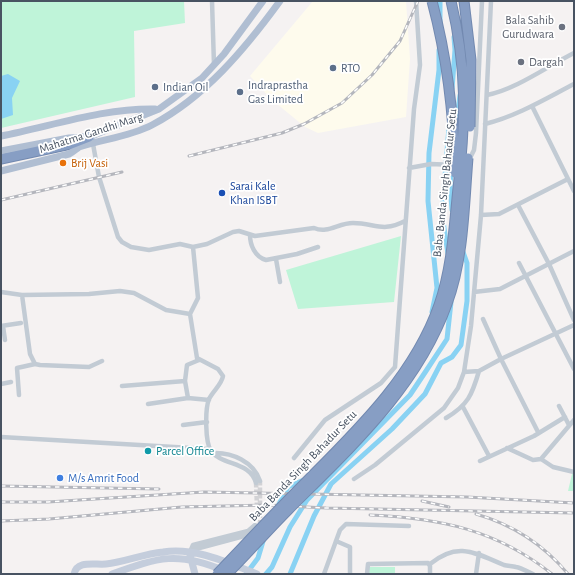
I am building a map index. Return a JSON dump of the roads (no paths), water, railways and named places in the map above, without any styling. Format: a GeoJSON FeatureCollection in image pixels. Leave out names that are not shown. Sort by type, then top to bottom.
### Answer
{"type":"FeatureCollection","features":[{"type":"Feature","properties":{"kind":"highway"},"geometry":{"type":"LineString","coordinates":[[432,1],[441,35],[452,105],[455,150],[456,210]]}},
{"type":"Feature","properties":{"kind":"highway","name":"Baba Banda Singh Bahadur Setu"},"geometry":{"type":"LineString","coordinates":[[225,573],[387,395],[402,375],[422,342],[439,306],[448,268],[465,129],[463,62],[452,1]]}},
{"type":"Feature","properties":{"kind":"highway","name":"Baba Banda Singh Bahadur Setu"},"geometry":{"type":"LineString","coordinates":[[225,573],[380,414],[405,385],[432,339],[447,304],[461,236],[471,109],[469,35],[464,1]]}},
{"type":"Feature","properties":{"kind":"highway"},"geometry":{"type":"LineString","coordinates":[[469,1],[469,35]]}},
{"type":"Feature","properties":{"kind":"highway"},"geometry":{"type":"LineString","coordinates":[[1,165],[71,144],[91,141]]}},
{"type":"Feature","properties":{"kind":"highway"},"geometry":{"type":"LineString","coordinates":[[1,159],[78,148]]}},
{"type":"Feature","properties":{"kind":"main road","name":"Mahatma Gandhi Marg"},"geometry":{"type":"LineString","coordinates":[[1,171],[69,154],[91,141],[159,109],[202,78],[214,66],[262,1]]}},
{"type":"Feature","properties":{"kind":"main road","name":"Mahatma Gandhi Marg"},"geometry":{"type":"LineString","coordinates":[[1,150],[69,138],[91,141],[131,133],[152,125],[184,104],[210,84],[233,59],[280,1]]}},
{"type":"Feature","properties":{"kind":"main road"},"geometry":{"type":"LineString","coordinates":[[1,136],[94,115],[133,109],[159,109]]}},
{"type":"Feature","properties":{"kind":"street"},"geometry":{"type":"LineString","coordinates":[[212,1],[214,66]]}},
{"type":"Feature","properties":{"kind":"street"},"geometry":{"type":"LineString","coordinates":[[294,458],[325,420],[381,383],[395,367],[409,168],[420,65],[416,1]]}},
{"type":"Feature","properties":{"kind":"street"},"geometry":{"type":"LineString","coordinates":[[409,168],[431,164],[466,166],[474,150],[479,87],[482,1]]}},
{"type":"Feature","properties":{"kind":"street"},"geometry":{"type":"LineString","coordinates":[[354,479],[375,465],[444,408],[458,388],[464,372],[474,292],[481,215],[491,1]]}},
{"type":"Feature","properties":{"kind":"street"},"geometry":{"type":"LineString","coordinates":[[487,95],[496,93],[536,74],[574,53]]}},
{"type":"Feature","properties":{"kind":"street"},"geometry":{"type":"LineString","coordinates":[[485,124],[532,106],[574,84]]}},
{"type":"Feature","properties":{"kind":"street"},"geometry":{"type":"LineString","coordinates":[[532,106],[568,179],[573,185],[574,191]]}},
{"type":"Feature","properties":{"kind":"street"},"geometry":{"type":"LineString","coordinates":[[91,141],[99,177],[118,237],[122,242],[131,248],[149,250],[180,244],[193,247],[207,244],[233,232],[255,236],[314,228],[322,231],[353,223],[393,227],[405,222]]}},
{"type":"Feature","properties":{"kind":"street"},"geometry":{"type":"LineString","coordinates":[[474,150],[484,150]]}},
{"type":"Feature","properties":{"kind":"street"},"geometry":{"type":"LineString","coordinates":[[481,215],[499,214],[568,179]]}},
{"type":"Feature","properties":{"kind":"street"},"geometry":{"type":"LineString","coordinates":[[518,205],[549,264],[574,320]]}},
{"type":"Feature","properties":{"kind":"street"},"geometry":{"type":"LineString","coordinates":[[250,234],[250,243],[260,258],[266,260],[276,259],[318,247]]}},
{"type":"Feature","properties":{"kind":"street"},"geometry":{"type":"LineString","coordinates":[[193,247],[198,298],[190,314],[195,354],[199,360],[218,369],[223,376],[209,400],[207,409],[207,422],[211,451]]}},
{"type":"Feature","properties":{"kind":"street"},"geometry":{"type":"LineString","coordinates":[[474,292],[500,289],[574,251]]}},
{"type":"Feature","properties":{"kind":"street"},"geometry":{"type":"LineString","coordinates":[[276,259],[280,282]]}},
{"type":"Feature","properties":{"kind":"street"},"geometry":{"type":"LineString","coordinates":[[519,263],[574,369]]}},
{"type":"Feature","properties":{"kind":"street"},"geometry":{"type":"LineString","coordinates":[[1,292],[22,295],[89,294],[120,291],[134,293],[166,310],[190,314]]}},
{"type":"Feature","properties":{"kind":"street"},"geometry":{"type":"LineString","coordinates":[[22,295],[24,325],[30,354],[35,364]]}},
{"type":"Feature","properties":{"kind":"street"},"geometry":{"type":"LineString","coordinates":[[483,319],[501,359],[538,432]]}},
{"type":"Feature","properties":{"kind":"street"},"geometry":{"type":"LineString","coordinates":[[5,340],[2,326],[21,323]]}},
{"type":"Feature","properties":{"kind":"street"},"geometry":{"type":"LineString","coordinates":[[464,372],[479,371],[501,359],[574,325]]}},
{"type":"Feature","properties":{"kind":"street"},"geometry":{"type":"LineString","coordinates":[[188,398],[185,381],[187,365],[199,360]]}},
{"type":"Feature","properties":{"kind":"street"},"geometry":{"type":"LineString","coordinates":[[19,395],[17,368],[35,364],[89,367],[102,361]]}},
{"type":"Feature","properties":{"kind":"street"},"geometry":{"type":"LineString","coordinates":[[446,418],[463,407],[474,390],[479,371]]}},
{"type":"Feature","properties":{"kind":"street"},"geometry":{"type":"LineString","coordinates":[[122,386],[185,381]]}},
{"type":"Feature","properties":{"kind":"street"},"geometry":{"type":"LineString","coordinates":[[1,384],[11,382]]}},
{"type":"Feature","properties":{"kind":"street"},"geometry":{"type":"LineString","coordinates":[[148,404],[188,398],[209,400]]}},
{"type":"Feature","properties":{"kind":"street"},"geometry":{"type":"LineString","coordinates":[[559,406],[569,425]]}},
{"type":"Feature","properties":{"kind":"street"},"geometry":{"type":"LineString","coordinates":[[463,407],[489,456]]}},
{"type":"Feature","properties":{"kind":"street"},"geometry":{"type":"LineString","coordinates":[[480,461],[565,417]]}},
{"type":"Feature","properties":{"kind":"street"},"geometry":{"type":"LineString","coordinates":[[541,459],[574,420]]}},
{"type":"Feature","properties":{"kind":"street"},"geometry":{"type":"LineString","coordinates":[[182,425],[207,422]]}},
{"type":"Feature","properties":{"kind":"street"},"geometry":{"type":"LineString","coordinates":[[1,437],[211,451],[221,459],[245,468],[258,482]]}},
{"type":"Feature","properties":{"kind":"street"},"geometry":{"type":"LineString","coordinates":[[507,448],[533,460],[541,459],[553,467],[574,472]]}},
{"type":"Feature","properties":{"kind":"street"},"geometry":{"type":"LineString","coordinates":[[196,574],[190,554],[191,547],[196,544],[248,531],[257,524]]}},
{"type":"Feature","properties":{"kind":"street"},"geometry":{"type":"LineString","coordinates":[[324,574],[340,530],[346,524],[409,526]]}},
{"type":"Feature","properties":{"kind":"street"},"geometry":{"type":"LineString","coordinates":[[336,541],[350,548],[350,574]]}},
{"type":"Feature","properties":{"kind":"street"},"geometry":{"type":"LineString","coordinates":[[74,574],[76,568],[80,565],[105,564],[162,552],[206,555],[258,574]]}},
{"type":"Feature","properties":{"kind":"street"},"geometry":{"type":"LineString","coordinates":[[367,574],[368,564],[430,564],[440,556],[449,552],[479,554],[505,565],[517,567],[533,574]]}},
{"type":"Feature","properties":{"kind":"street"},"geometry":{"type":"LineString","coordinates":[[116,573],[168,558],[190,554],[225,573]]}},
{"type":"Feature","properties":{"kind":"street"},"geometry":{"type":"LineString","coordinates":[[476,574],[479,554]]}},
{"type":"Feature","properties":{"kind":"street"},"geometry":{"type":"LineString","coordinates":[[225,573],[226,562]]}},
{"type":"Feature","properties":{"kind":"street"},"geometry":{"type":"LineString","coordinates":[[430,564],[430,574]]}},
{"type":"Feature","properties":{"kind":"street"},"geometry":{"type":"LineString","coordinates":[[225,573],[233,565]]}},
{"type":"Feature","properties":{"kind":"water"},"geometry":{"type":"Polygon","coordinates":[[[8,74],[20,81],[12,98],[13,115],[1,119],[1,76],[8,74]]]}},
{"type":"Feature","properties":{"kind":"waterway"},"geometry":{"type":"LineString","coordinates":[[440,1],[440,22]]}},
{"type":"Feature","properties":{"kind":"waterway"},"geometry":{"type":"LineString","coordinates":[[452,89],[455,50],[454,37]]}},
{"type":"Feature","properties":{"kind":"waterway"},"geometry":{"type":"LineString","coordinates":[[432,312],[437,288],[428,201],[429,153],[439,70],[439,50]]}},
{"type":"Feature","properties":{"kind":"waterway"},"geometry":{"type":"LineString","coordinates":[[456,127],[460,95]]}},
{"type":"Feature","properties":{"kind":"waterway"},"geometry":{"type":"LineString","coordinates":[[448,254],[442,214],[449,127]]}},
{"type":"Feature","properties":{"kind":"waterway"},"geometry":{"type":"LineString","coordinates":[[452,168],[450,183],[452,210]]}},
{"type":"Feature","properties":{"kind":"waterway"},"geometry":{"type":"LineString","coordinates":[[290,574],[314,516],[331,484],[392,429],[425,394],[441,363],[452,357],[461,345],[467,301],[467,263],[462,249]]}},
{"type":"Feature","properties":{"kind":"waterway"},"geometry":{"type":"LineString","coordinates":[[266,574],[272,567],[290,527],[307,500],[410,395],[447,339],[451,302]]}},
{"type":"Feature","properties":{"kind":"waterway"},"geometry":{"type":"LineString","coordinates":[[278,506],[288,487],[306,479]]}},
{"type":"Feature","properties":{"kind":"waterway"},"geometry":{"type":"LineString","coordinates":[[246,574],[258,558],[264,538]]}},
{"type":"Feature","properties":{"kind":"tunnel"},"geometry":{"type":"LineString","coordinates":[[260,481],[260,523]]}},
{"type":"Feature","properties":{"kind":"tunnel"},"geometry":{"type":"LineString","coordinates":[[256,483],[257,507]]}},
{"type":"Feature","properties":{"kind":"railway"},"geometry":{"type":"LineString","coordinates":[[189,156],[282,133],[304,124],[342,103],[372,75],[400,41],[418,1]]}},
{"type":"Feature","properties":{"kind":"railway"},"geometry":{"type":"LineString","coordinates":[[1,200],[122,172]]}},
{"type":"Feature","properties":{"kind":"railway"},"geometry":{"type":"LineString","coordinates":[[1,486],[159,489]]}},
{"type":"Feature","properties":{"kind":"railway"},"geometry":{"type":"LineString","coordinates":[[1,502],[48,502],[204,492],[467,497],[574,503]]}},
{"type":"Feature","properties":{"kind":"railway"},"geometry":{"type":"LineString","coordinates":[[422,501],[449,507]]}},
{"type":"Feature","properties":{"kind":"railway"},"geometry":{"type":"LineString","coordinates":[[1,521],[49,519],[182,507],[268,505],[326,508],[574,513]]}},
{"type":"Feature","properties":{"kind":"railway"},"geometry":{"type":"LineString","coordinates":[[476,514],[503,524],[527,537],[558,563],[568,574]]}},
{"type":"Feature","properties":{"kind":"railway"},"geometry":{"type":"LineString","coordinates":[[370,515],[420,519],[467,529],[510,547],[531,559],[552,574]]}},
{"type":"Feature","properties":{"kind":"place","name":"Bala Sahib Gurudwara"},"geometry":{"type":"Point","coordinates":[562,27]}},
{"type":"Feature","properties":{"kind":"place","name":"Dargah"},"geometry":{"type":"Point","coordinates":[521,62]}},
{"type":"Feature","properties":{"kind":"place","name":"RTO"},"geometry":{"type":"Point","coordinates":[333,68]}},
{"type":"Feature","properties":{"kind":"place","name":"Indian Oil"},"geometry":{"type":"Point","coordinates":[155,87]}},
{"type":"Feature","properties":{"kind":"place","name":"Indraprastha Gas Limited"},"geometry":{"type":"Point","coordinates":[240,92]}},
{"type":"Feature","properties":{"kind":"place","name":"Brij Vasi"},"geometry":{"type":"Point","coordinates":[63,163]}},
{"type":"Feature","properties":{"kind":"place","name":"Sarai Kale Khan ISBT"},"geometry":{"type":"Point","coordinates":[222,193]}},
{"type":"Feature","properties":{"kind":"place","name":"Parcel Office"},"geometry":{"type":"Point","coordinates":[148,451]}},
{"type":"Feature","properties":{"kind":"place","name":"M/s Amrit Food"},"geometry":{"type":"Point","coordinates":[60,478]}}]}
